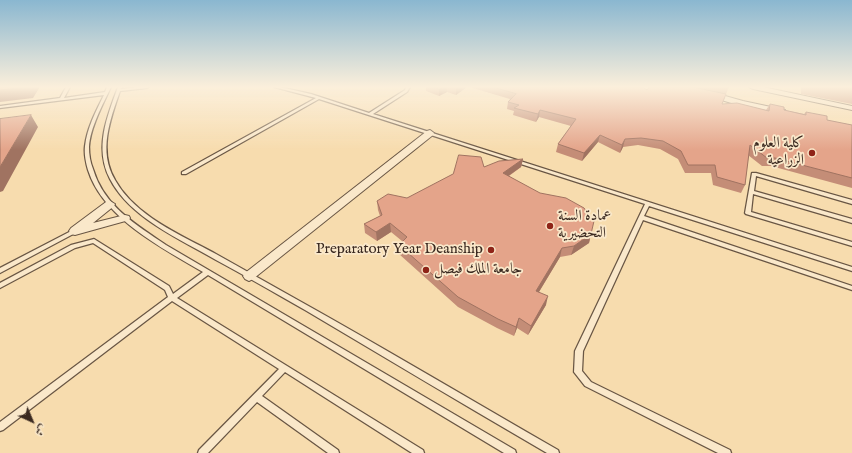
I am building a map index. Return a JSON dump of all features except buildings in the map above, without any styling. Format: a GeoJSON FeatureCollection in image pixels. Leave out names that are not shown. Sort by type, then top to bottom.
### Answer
{"type":"FeatureCollection","features":[{"type":"Feature","properties":{"kind":"street"},"geometry":{"type":"LineString","coordinates":[[766,108],[793,114]]}},
{"type":"Feature","properties":{"kind":"street"},"geometry":{"type":"LineString","coordinates":[[249,276],[430,133]]}},
{"type":"Feature","properties":{"kind":"street"},"geometry":{"type":"LineString","coordinates":[[75,231],[110,204]]}},
{"type":"Feature","properties":{"kind":"street"},"geometry":{"type":"LineString","coordinates":[[75,231],[125,218]]}},
{"type":"Feature","properties":{"kind":"lane"},"geometry":{"type":"LineString","coordinates":[[101,108],[87,149],[91,173],[104,198],[125,218],[159,242],[207,272],[512,453]]}},
{"type":"Feature","properties":{"kind":"lane"},"geometry":{"type":"LineString","coordinates":[[113,108],[104,134],[104,156],[107,168],[112,180],[120,191],[145,215],[178,236],[555,453]]}},
{"type":"Feature","properties":{"kind":"lane"},"geometry":{"type":"LineString","coordinates":[[184,173],[301,108]]}},
{"type":"Feature","properties":{"kind":"lane"},"geometry":{"type":"LineString","coordinates":[[351,108],[852,269]]}},
{"type":"Feature","properties":{"kind":"lane"},"geometry":{"type":"LineString","coordinates":[[370,114],[379,108]]}},
{"type":"Feature","properties":{"kind":"lane"},"geometry":{"type":"LineString","coordinates":[[852,202],[754,174],[748,212],[852,244]]}},
{"type":"Feature","properties":{"kind":"lane"},"geometry":{"type":"LineString","coordinates":[[751,192],[852,221]]}},
{"type":"Feature","properties":{"kind":"lane"},"geometry":{"type":"LineString","coordinates":[[648,203],[579,351],[578,372],[588,384],[727,453]]}},
{"type":"Feature","properties":{"kind":"lane"},"geometry":{"type":"LineString","coordinates":[[641,217],[852,288]]}},
{"type":"Feature","properties":{"kind":"lane"},"geometry":{"type":"LineString","coordinates":[[0,271],[75,231]]}},
{"type":"Feature","properties":{"kind":"lane"},"geometry":{"type":"LineString","coordinates":[[0,286],[73,246],[94,241],[167,288],[172,298],[420,453]]}},
{"type":"Feature","properties":{"kind":"lane"},"geometry":{"type":"LineString","coordinates":[[0,427],[207,272]]}},
{"type":"Feature","properties":{"kind":"lane"},"geometry":{"type":"LineString","coordinates":[[202,453],[284,368]]}},
{"type":"Feature","properties":{"kind":"lane"},"geometry":{"type":"LineString","coordinates":[[257,397],[335,453]]}},
{"type":"Feature","properties":{"kind":"place","name":"كلية العلوم الزراعية"},"geometry":{"type":"Point","coordinates":[812,153]}},
{"type":"Feature","properties":{"kind":"place","name":"عمادة السنة التحضيرية"},"geometry":{"type":"Point","coordinates":[550,226]}},
{"type":"Feature","properties":{"kind":"place","name":"Preparatory Year Deanship"},"geometry":{"type":"Point","coordinates":[491,250]}},
{"type":"Feature","properties":{"kind":"place","name":"جامعة الملك فيصل"},"geometry":{"type":"Point","coordinates":[426,270]}}]}
